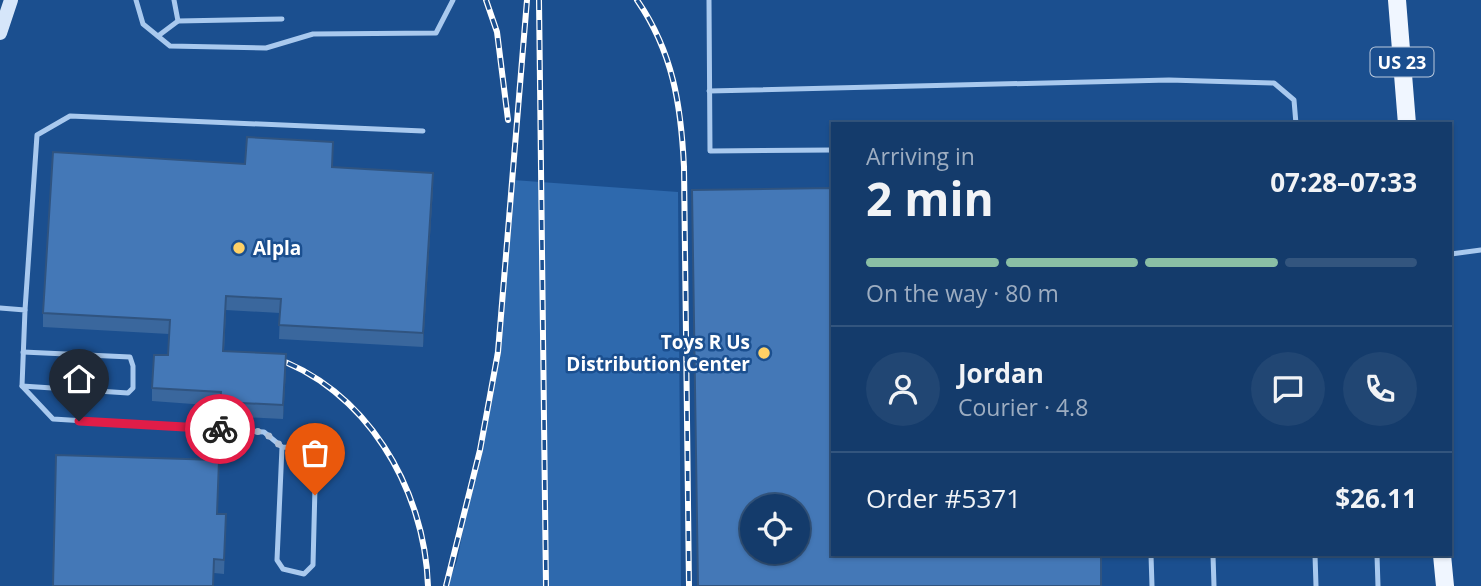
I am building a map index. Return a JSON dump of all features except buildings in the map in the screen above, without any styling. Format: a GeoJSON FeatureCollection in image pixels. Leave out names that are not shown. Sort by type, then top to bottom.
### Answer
{"type":"FeatureCollection","features":[{"type":"Feature","properties":{"kind":"main road"},"geometry":{"type":"LineString","coordinates":[[0,33],[11,0]]}},
{"type":"Feature","properties":{"kind":"main road","name":"US 23"},"geometry":{"type":"LineString","coordinates":[[1397,0],[1407,122]]}},
{"type":"Feature","properties":{"kind":"main road"},"geometry":{"type":"LineString","coordinates":[[1442,556],[1445,586]]}},
{"type":"Feature","properties":{"kind":"lane"},"geometry":{"type":"LineString","coordinates":[[136,0],[143,24],[170,46],[266,48],[313,34],[436,33],[453,0]]}},
{"type":"Feature","properties":{"kind":"lane"},"geometry":{"type":"LineString","coordinates":[[174,0],[178,21]]}},
{"type":"Feature","properties":{"kind":"lane"},"geometry":{"type":"LineString","coordinates":[[709,0],[710,151],[831,150]]}},
{"type":"Feature","properties":{"kind":"lane"},"geometry":{"type":"LineString","coordinates":[[158,36],[178,21],[282,19]]}},
{"type":"Feature","properties":{"kind":"lane"},"geometry":{"type":"LineString","coordinates":[[709,91],[1169,80],[1274,83],[1294,100],[1296,122]]}},
{"type":"Feature","properties":{"kind":"lane"},"geometry":{"type":"LineString","coordinates":[[282,447],[277,560],[283,569],[304,574],[313,565],[316,448],[282,447],[264,432],[53,419],[22,386],[37,135],[70,116],[423,131]]}},
{"type":"Feature","properties":{"kind":"lane"},"geometry":{"type":"LineString","coordinates":[[1452,254],[1481,250]]}},
{"type":"Feature","properties":{"kind":"lane"},"geometry":{"type":"LineString","coordinates":[[0,308],[25,310]]}},
{"type":"Feature","properties":{"kind":"lane"},"geometry":{"type":"LineString","coordinates":[[22,386],[128,393],[133,388],[130,357],[23,352]]}},
{"type":"Feature","properties":{"kind":"lane"},"geometry":{"type":"LineString","coordinates":[[1151,556],[1152,586]]}},
{"type":"Feature","properties":{"kind":"lane"},"geometry":{"type":"LineString","coordinates":[[1213,556],[1214,586]]}},
{"type":"Feature","properties":{"kind":"lane"},"geometry":{"type":"LineString","coordinates":[[1315,556],[1316,586]]}},
{"type":"Feature","properties":{"kind":"lane"},"geometry":{"type":"LineString","coordinates":[[1377,556],[1378,586]]}},
{"type":"Feature","properties":{"kind":"shaded area"},"geometry":{"type":"Polygon","coordinates":[[[513,180],[678,192],[681,586],[447,586],[457,561],[490,394],[513,180]]]}},
{"type":"Feature","properties":{"kind":"railway"},"geometry":{"type":"LineString","coordinates":[[486,0],[497,32],[508,120]]}},
{"type":"Feature","properties":{"kind":"railway"},"geometry":{"type":"LineString","coordinates":[[446,586],[480,450],[498,352],[527,0]]}},
{"type":"Feature","properties":{"kind":"railway"},"geometry":{"type":"LineString","coordinates":[[539,0],[546,586]]}},
{"type":"Feature","properties":{"kind":"railway"},"geometry":{"type":"LineString","coordinates":[[637,0],[667,59],[683,144],[689,586]]}},
{"type":"Feature","properties":{"kind":"railway"},"geometry":{"type":"LineString","coordinates":[[269,356],[304,371],[334,391],[361,417],[384,446],[402,479],[416,514],[428,586]]}},
{"type":"Feature","properties":{"kind":"way so far"},"geometry":{"type":"LineString","coordinates":[[220,429],[264,432],[282,447],[316,448],[315,495]]}},
{"type":"Feature","properties":{"kind":"place","name":"Alpla"},"geometry":{"type":"Point","coordinates":[239,248]}},
{"type":"Feature","properties":{"kind":"place","name":"Toys R Us Distribution Center"},"geometry":{"type":"Point","coordinates":[764,353]}},
{"type":"Feature","properties":{"kind":"route"},"geometry":{"type":"LineString","coordinates":[[79,421],[220,429]]}}]}
